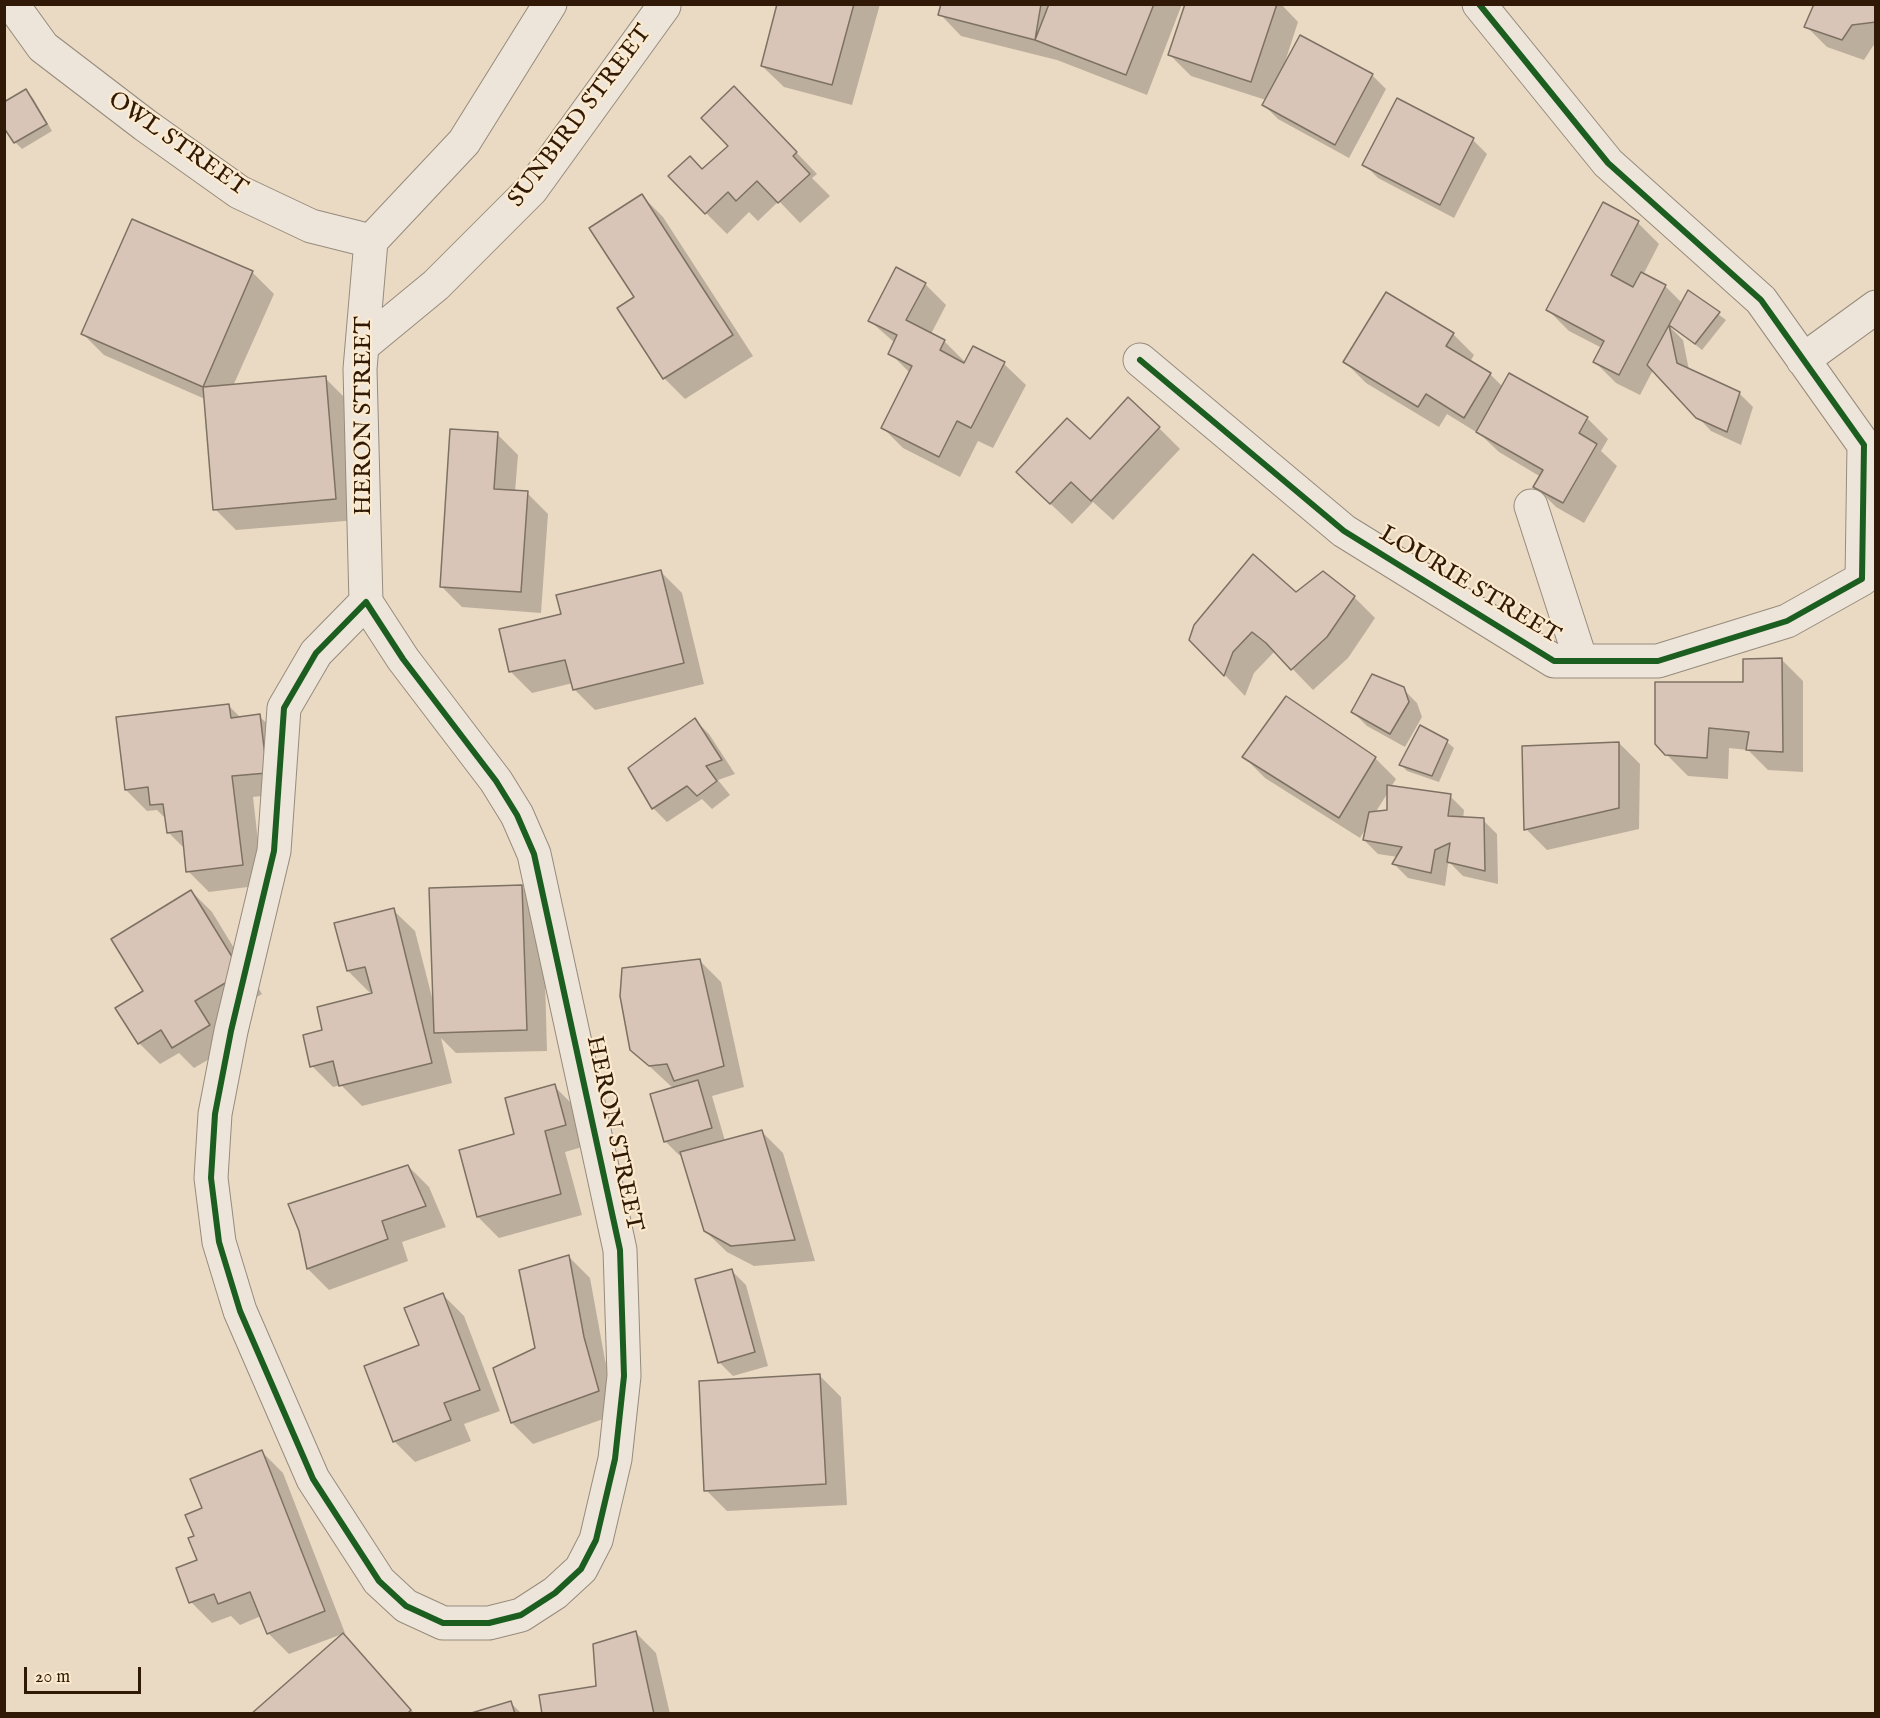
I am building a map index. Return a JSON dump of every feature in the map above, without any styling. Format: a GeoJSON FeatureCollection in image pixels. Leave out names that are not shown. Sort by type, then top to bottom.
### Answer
{"type":"FeatureCollection","features":[{"type":"Feature","properties":{"kind":"street","name":"OWL STREET"},"geometry":{"type":"LineString","coordinates":[[12,4],[43,47],[145,125],[239,192],[311,226],[371,241]]}},
{"type":"Feature","properties":{"kind":"street"},"geometry":{"type":"LineString","coordinates":[[371,241],[464,142],[550,4]]}},
{"type":"Feature","properties":{"kind":"street","name":"LOURIE STREET"},"geometry":{"type":"LineString","coordinates":[[1140,360],[1344,531],[1554,661],[1658,661],[1787,621],[1862,579],[1864,445],[1761,300],[1608,163],[1479,4]]}},
{"type":"Feature","properties":{"kind":"street","name":"SUNBIRD STREET"},"geometry":{"type":"LineString","coordinates":[[362,346],[436,285],[531,190],[664,6]]}},
{"type":"Feature","properties":{"kind":"street","name":"HERON STREET"},"geometry":{"type":"LineString","coordinates":[[366,602],[316,653],[284,708],[274,851],[215,1114],[211,1178],[219,1242],[240,1311],[313,1479],[379,1581],[405,1606],[443,1623],[489,1623],[521,1615],[555,1593],[581,1569],[596,1540],[615,1459],[624,1376],[620,1250],[534,854],[517,815],[496,781],[403,659],[366,602],[360,369],[371,241]]}},
{"type":"Feature","properties":{"kind":"street"},"geometry":{"type":"LineString","coordinates":[[1803,360],[1875,307]]}},
{"type":"Feature","properties":{"kind":"street"},"geometry":{"type":"LineString","coordinates":[[1531,506],[1581,661]]}},
{"type":"Feature","properties":{"kind":"building"},"geometry":{"type":"Polygon","coordinates":[[[777,4],[854,4],[832,85],[761,66],[777,4]]]}},
{"type":"Feature","properties":{"kind":"building"},"geometry":{"type":"Polygon","coordinates":[[[941,4],[1041,4],[1035,40],[938,15],[941,4]]]}},
{"type":"Feature","properties":{"kind":"building"},"geometry":{"type":"Polygon","coordinates":[[[1049,4],[1154,4],[1126,75],[1035,40],[1049,4]]]}},
{"type":"Feature","properties":{"kind":"building"},"geometry":{"type":"Polygon","coordinates":[[[1185,4],[1277,4],[1251,82],[1168,55],[1185,4]]]}},
{"type":"Feature","properties":{"kind":"building"},"geometry":{"type":"Polygon","coordinates":[[[1814,4],[1876,4],[1876,22],[1852,25],[1842,40],[1804,27],[1814,4]]]}},
{"type":"Feature","properties":{"kind":"building"},"geometry":{"type":"Polygon","coordinates":[[[1300,35],[1373,74],[1335,145],[1262,105],[1300,35]]]}},
{"type":"Feature","properties":{"kind":"building"},"geometry":{"type":"Polygon","coordinates":[[[734,86],[797,152],[793,156],[810,174],[778,203],[757,181],[736,201],[728,192],[705,214],[668,176],[690,156],[702,169],[728,146],[701,118],[734,86]]]}},
{"type":"Feature","properties":{"kind":"building"},"geometry":{"type":"Polygon","coordinates":[[[26,89],[47,124],[14,143],[4,128],[4,102],[26,89]]]}},
{"type":"Feature","properties":{"kind":"building"},"geometry":{"type":"Polygon","coordinates":[[[1397,98],[1474,138],[1440,205],[1362,165],[1397,98]]]}},
{"type":"Feature","properties":{"kind":"building"},"geometry":{"type":"Polygon","coordinates":[[[642,194],[733,335],[663,379],[617,308],[634,297],[589,228],[642,194]]]}},
{"type":"Feature","properties":{"kind":"building"},"geometry":{"type":"Polygon","coordinates":[[[1603,202],[1639,221],[1611,275],[1633,287],[1641,272],[1666,285],[1619,375],[1593,362],[1604,341],[1546,310],[1603,202]]]}},
{"type":"Feature","properties":{"kind":"building"},"geometry":{"type":"Polygon","coordinates":[[[132,219],[253,271],[203,387],[81,334],[132,219]]]}},
{"type":"Feature","properties":{"kind":"building"},"geometry":{"type":"Polygon","coordinates":[[[896,267],[926,283],[906,320],[945,340],[940,350],[964,363],[973,346],[1005,362],[971,428],[957,421],[939,457],[881,428],[912,366],[888,354],[897,335],[868,321],[896,267]]]}},
{"type":"Feature","properties":{"kind":"building"},"geometry":{"type":"Polygon","coordinates":[[[1688,290],[1720,312],[1695,344],[1669,325],[1688,290]]]}},
{"type":"Feature","properties":{"kind":"building"},"geometry":{"type":"Polygon","coordinates":[[[1386,292],[1454,333],[1446,346],[1491,373],[1464,418],[1426,394],[1418,407],[1343,362],[1386,292]]]}},
{"type":"Feature","properties":{"kind":"building"},"geometry":{"type":"Polygon","coordinates":[[[1669,325],[1677,363],[1740,392],[1727,432],[1696,418],[1647,365],[1669,325]]]}},
{"type":"Feature","properties":{"kind":"building"},"geometry":{"type":"Polygon","coordinates":[[[1509,373],[1588,417],[1579,433],[1597,444],[1563,503],[1533,487],[1543,470],[1476,432],[1509,373]]]}},
{"type":"Feature","properties":{"kind":"building"},"geometry":{"type":"Polygon","coordinates":[[[326,376],[336,499],[213,510],[203,387],[326,376]]]}},
{"type":"Feature","properties":{"kind":"building"},"geometry":{"type":"Polygon","coordinates":[[[1128,397],[1160,427],[1091,501],[1071,482],[1050,504],[1016,472],[1067,418],[1090,439],[1128,397]]]}},
{"type":"Feature","properties":{"kind":"building"},"geometry":{"type":"Polygon","coordinates":[[[450,429],[498,432],[494,489],[528,491],[521,592],[440,587],[450,429]]]}},
{"type":"Feature","properties":{"kind":"building"},"geometry":{"type":"Polygon","coordinates":[[[1253,554],[1296,592],[1323,571],[1355,596],[1327,637],[1291,670],[1266,643],[1252,632],[1233,652],[1224,676],[1189,640],[1194,625],[1253,554]]]}},
{"type":"Feature","properties":{"kind":"building"},"geometry":{"type":"Polygon","coordinates":[[[661,570],[684,663],[573,690],[565,660],[509,672],[499,629],[561,614],[556,595],[661,570]]]}},
{"type":"Feature","properties":{"kind":"building"},"geometry":{"type":"Polygon","coordinates":[[[1782,658],[1783,752],[1746,750],[1749,732],[1709,728],[1707,758],[1665,755],[1655,744],[1655,682],[1743,682],[1743,659],[1782,658]]]}},
{"type":"Feature","properties":{"kind":"building"},"geometry":{"type":"Polygon","coordinates":[[[1372,674],[1404,687],[1409,702],[1390,734],[1351,712],[1372,674]]]}},
{"type":"Feature","properties":{"kind":"building"},"geometry":{"type":"Polygon","coordinates":[[[1286,696],[1376,757],[1339,818],[1242,757],[1286,696]]]}},
{"type":"Feature","properties":{"kind":"building"},"geometry":{"type":"Polygon","coordinates":[[[229,704],[231,718],[260,714],[267,773],[232,776],[243,865],[186,872],[182,831],[167,833],[163,804],[150,805],[148,787],[125,790],[116,717],[229,704]]]}},
{"type":"Feature","properties":{"kind":"building"},"geometry":{"type":"Polygon","coordinates":[[[695,718],[722,760],[706,766],[717,781],[697,796],[687,786],[652,809],[628,768],[695,718]]]}},
{"type":"Feature","properties":{"kind":"building"},"geometry":{"type":"Polygon","coordinates":[[[1420,725],[1448,740],[1432,776],[1399,765],[1420,725]]]}},
{"type":"Feature","properties":{"kind":"building"},"geometry":{"type":"Polygon","coordinates":[[[1619,742],[1619,808],[1524,830],[1522,746],[1619,742]]]}},
{"type":"Feature","properties":{"kind":"building"},"geometry":{"type":"Polygon","coordinates":[[[1387,785],[1451,794],[1448,816],[1484,818],[1485,871],[1447,862],[1450,843],[1435,850],[1431,873],[1392,864],[1402,847],[1363,840],[1369,812],[1387,810],[1387,785]]]}},
{"type":"Feature","properties":{"kind":"building"},"geometry":{"type":"Polygon","coordinates":[[[522,885],[527,1030],[434,1033],[429,888],[522,885]]]}},
{"type":"Feature","properties":{"kind":"building"},"geometry":{"type":"Polygon","coordinates":[[[191,890],[242,973],[195,1001],[210,1025],[172,1048],[161,1030],[138,1044],[115,1008],[143,991],[111,939],[191,890]]]}},
{"type":"Feature","properties":{"kind":"building"},"geometry":{"type":"Polygon","coordinates":[[[394,908],[432,1063],[339,1086],[333,1061],[310,1067],[303,1035],[322,1030],[317,1007],[372,993],[365,967],[347,971],[334,923],[394,908]]]}},
{"type":"Feature","properties":{"kind":"building"},"geometry":{"type":"Polygon","coordinates":[[[700,959],[724,1066],[674,1081],[667,1064],[649,1066],[630,1050],[620,996],[622,968],[700,959]]]}},
{"type":"Feature","properties":{"kind":"building"},"geometry":{"type":"Polygon","coordinates":[[[698,1080],[712,1128],[664,1142],[650,1094],[698,1080]]]}},
{"type":"Feature","properties":{"kind":"building"},"geometry":{"type":"Polygon","coordinates":[[[555,1084],[566,1125],[545,1131],[561,1194],[477,1217],[459,1150],[514,1134],[505,1098],[555,1084]]]}},
{"type":"Feature","properties":{"kind":"building"},"geometry":{"type":"Polygon","coordinates":[[[762,1130],[795,1240],[731,1246],[704,1231],[680,1152],[762,1130]]]}},
{"type":"Feature","properties":{"kind":"building"},"geometry":{"type":"Polygon","coordinates":[[[408,1165],[426,1206],[382,1221],[388,1239],[307,1269],[299,1231],[288,1204],[408,1165]]]}},
{"type":"Feature","properties":{"kind":"building"},"geometry":{"type":"Polygon","coordinates":[[[569,1255],[584,1337],[599,1391],[511,1423],[493,1368],[535,1348],[519,1270],[569,1255]]]}},
{"type":"Feature","properties":{"kind":"building"},"geometry":{"type":"Polygon","coordinates":[[[732,1269],[755,1352],[718,1363],[695,1279],[732,1269]]]}},
{"type":"Feature","properties":{"kind":"building"},"geometry":{"type":"Polygon","coordinates":[[[443,1293],[480,1390],[444,1403],[451,1420],[393,1442],[364,1366],[419,1345],[404,1308],[443,1293]]]}},
{"type":"Feature","properties":{"kind":"building"},"geometry":{"type":"Polygon","coordinates":[[[820,1374],[826,1484],[704,1491],[699,1381],[820,1374]]]}},
{"type":"Feature","properties":{"kind":"building"},"geometry":{"type":"Polygon","coordinates":[[[262,1450],[325,1611],[267,1634],[250,1592],[218,1604],[214,1594],[189,1603],[176,1568],[197,1560],[188,1538],[194,1536],[185,1515],[202,1508],[190,1479],[262,1450]]]}},
{"type":"Feature","properties":{"kind":"building"},"geometry":{"type":"Polygon","coordinates":[[[636,1631],[654,1714],[542,1714],[539,1695],[596,1686],[593,1644],[636,1631]]]}},
{"type":"Feature","properties":{"kind":"building"},"geometry":{"type":"Polygon","coordinates":[[[343,1633],[411,1710],[407,1714],[251,1714],[343,1633]]]}},
{"type":"Feature","properties":{"kind":"building"},"geometry":{"type":"Polygon","coordinates":[[[511,1701],[515,1714],[468,1714],[511,1701]]]}},
{"type":"Feature","properties":{"kind":"cycle path"},"geometry":{"type":"LineString","coordinates":[[1140,360],[1344,531],[1554,661],[1658,661],[1787,621],[1862,579],[1864,445],[1761,300],[1608,163],[1479,4]]}},
{"type":"Feature","properties":{"kind":"cycle path"},"geometry":{"type":"LineString","coordinates":[[366,602],[403,659],[496,781],[517,815],[534,854],[620,1250],[624,1376],[615,1459],[596,1540],[581,1569],[555,1593],[521,1615],[489,1623],[443,1623],[406,1606],[379,1581],[313,1479],[240,1311],[219,1242],[211,1178],[215,1114],[231,1031],[274,851],[284,708],[316,653],[366,602]]}}]}
